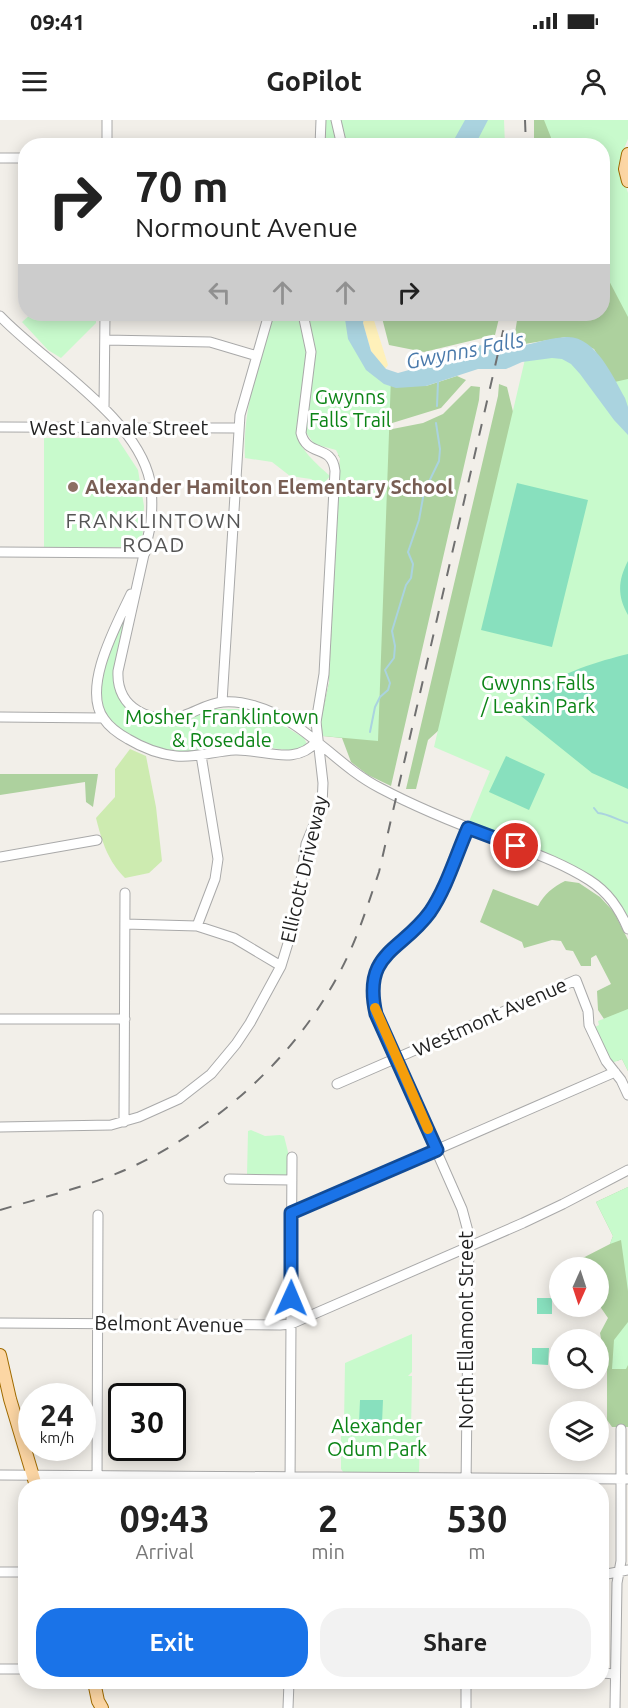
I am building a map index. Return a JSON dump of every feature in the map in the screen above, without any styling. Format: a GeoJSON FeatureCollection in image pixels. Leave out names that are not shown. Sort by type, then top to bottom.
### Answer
{"type":"FeatureCollection","features":[{"type":"Feature","properties":{"kind":"main road"},"geometry":{"type":"LineString","coordinates":[[628,154],[625,168],[628,182]]}},
{"type":"Feature","properties":{"kind":"main road"},"geometry":{"type":"LineString","coordinates":[[0,1355],[33,1479]]}},
{"type":"Feature","properties":{"kind":"main road"},"geometry":{"type":"LineString","coordinates":[[95,1689],[99,1706]]}},
{"type":"Feature","properties":{"kind":"street"},"geometry":{"type":"LineString","coordinates":[[107,120],[107,138]]}},
{"type":"Feature","properties":{"kind":"street"},"geometry":{"type":"LineString","coordinates":[[320,138],[321,120]]}},
{"type":"Feature","properties":{"kind":"street"},"geometry":{"type":"LineString","coordinates":[[336,120],[340,138]]}},
{"type":"Feature","properties":{"kind":"street"},"geometry":{"type":"LineString","coordinates":[[0,158],[18,158]]}},
{"type":"Feature","properties":{"kind":"street"},"geometry":{"type":"LineString","coordinates":[[0,316],[104,408],[143,462],[150,479],[152,506],[146,553],[118,671],[117,682],[126,701],[143,714],[164,718],[184,715],[222,702],[243,704],[268,711],[302,730],[365,780],[405,800],[549,860],[589,880],[609,896],[618,908],[628,929]]}},
{"type":"Feature","properties":{"kind":"street"},"geometry":{"type":"LineString","coordinates":[[104,408],[105,321]]}},
{"type":"Feature","properties":{"kind":"street"},"geometry":{"type":"LineString","coordinates":[[222,702],[240,415],[267,321]]}},
{"type":"Feature","properties":{"kind":"street","name":"Ellicott Driveway"},"geometry":{"type":"LineString","coordinates":[[0,1127],[92,1126],[124,1122],[155,1111],[179,1099],[211,1074],[236,1044],[281,966],[296,917],[306,844],[322,805],[323,783],[316,722],[324,674],[334,471],[329,455],[308,447],[301,433],[311,352],[304,321]]}},
{"type":"Feature","properties":{"kind":"street"},"geometry":{"type":"LineString","coordinates":[[105,340],[210,342],[256,356]]}},
{"type":"Feature","properties":{"kind":"street","name":"West Lanvale Street"},"geometry":{"type":"LineString","coordinates":[[0,427],[239,428]]}},
{"type":"Feature","properties":{"kind":"street"},"geometry":{"type":"LineString","coordinates":[[0,552],[146,553]]}},
{"type":"Feature","properties":{"kind":"street"},"geometry":{"type":"LineString","coordinates":[[139,578],[120,617],[99,670],[97,691],[102,717],[116,732],[152,752],[176,756],[232,750],[297,754],[310,750],[317,741]]}},
{"type":"Feature","properties":{"kind":"street"},"geometry":{"type":"LineString","coordinates":[[0,717],[102,717]]}},
{"type":"Feature","properties":{"kind":"street"},"geometry":{"type":"LineString","coordinates":[[198,926],[215,879],[218,859],[201,755]]}},
{"type":"Feature","properties":{"kind":"street","name":"North Ellamont Street"},"geometry":{"type":"LineString","coordinates":[[466,1479],[469,1235],[462,1209],[376,1014],[372,992],[375,972],[387,953],[421,923],[437,901],[468,828]]}},
{"type":"Feature","properties":{"kind":"street"},"geometry":{"type":"LineString","coordinates":[[0,857],[97,840]]}},
{"type":"Feature","properties":{"kind":"street"},"geometry":{"type":"LineString","coordinates":[[124,1122],[125,893]]}},
{"type":"Feature","properties":{"kind":"street"},"geometry":{"type":"LineString","coordinates":[[125,924],[198,926],[234,938],[281,966]]}},
{"type":"Feature","properties":{"kind":"street","name":"Westmont Avenue"},"geometry":{"type":"LineString","coordinates":[[337,1084],[576,980],[588,1011],[589,1025],[606,1061],[615,1072]]}},
{"type":"Feature","properties":{"kind":"street"},"geometry":{"type":"LineString","coordinates":[[0,1019],[125,1019]]}},
{"type":"Feature","properties":{"kind":"street"},"geometry":{"type":"LineString","coordinates":[[291,1213],[615,1072],[628,1095]]}},
{"type":"Feature","properties":{"kind":"street"},"geometry":{"type":"LineString","coordinates":[[290,1479],[292,1157]]}},
{"type":"Feature","properties":{"kind":"street","name":"Belmont Avenue"},"geometry":{"type":"LineString","coordinates":[[0,1323],[280,1326],[563,1204],[628,1170]]}},
{"type":"Feature","properties":{"kind":"street"},"geometry":{"type":"LineString","coordinates":[[230,1179],[292,1180]]}},
{"type":"Feature","properties":{"kind":"street"},"geometry":{"type":"LineString","coordinates":[[97,1479],[98,1215]]}},
{"type":"Feature","properties":{"kind":"street"},"geometry":{"type":"LineString","coordinates":[[615,1708],[617,1583],[623,1571],[621,1562],[625,1479],[621,1429]]}},
{"type":"Feature","properties":{"kind":"street"},"geometry":{"type":"LineString","coordinates":[[0,1475],[23,1479]]}},
{"type":"Feature","properties":{"kind":"street"},"geometry":{"type":"LineString","coordinates":[[55,1479],[97,1475],[207,1479]]}},
{"type":"Feature","properties":{"kind":"street"},"geometry":{"type":"LineString","coordinates":[[609,1479],[625,1479]]}},
{"type":"Feature","properties":{"kind":"street"},"geometry":{"type":"LineString","coordinates":[[0,1572],[18,1572]]}},
{"type":"Feature","properties":{"kind":"street"},"geometry":{"type":"LineString","coordinates":[[0,1669],[18,1669]]}},
{"type":"Feature","properties":{"kind":"street"},"geometry":{"type":"LineString","coordinates":[[609,1674],[615,1674]]}},
{"type":"Feature","properties":{"kind":"street"},"geometry":{"type":"LineString","coordinates":[[288,1708],[289,1689]]}},
{"type":"Feature","properties":{"kind":"street"},"geometry":{"type":"LineString","coordinates":[[466,1689],[466,1708]]}},
{"type":"Feature","properties":{"kind":"green space"},"geometry":{"type":"Polygon","coordinates":[[[326,120],[332,120],[336,138],[326,138],[326,120]]]}},
{"type":"Feature","properties":{"kind":"green space"},"geometry":{"type":"Polygon","coordinates":[[[341,120],[504,120],[505,138],[345,138],[341,120]]]}},
{"type":"Feature","properties":{"kind":"green space"},"geometry":{"type":"Polygon","coordinates":[[[534,120],[556,120],[551,138],[534,138],[534,120]]]}},
{"type":"Feature","properties":{"kind":"green space"},"geometry":{"type":"Polygon","coordinates":[[[544,120],[628,120],[628,139],[621,156],[622,173],[628,193],[628,317],[610,283],[610,138],[551,138],[544,120]]]}},
{"type":"Feature","properties":{"kind":"green space"},"geometry":{"type":"Polygon","coordinates":[[[628,229],[628,407],[594,349],[566,337],[513,346],[517,321],[610,321],[610,230],[628,229]]]}},
{"type":"Feature","properties":{"kind":"green space"},"geometry":{"type":"Polygon","coordinates":[[[96,321],[96,323],[61,358],[48,350],[22,322],[96,321]]]}},
{"type":"Feature","properties":{"kind":"green space","name":"Gwynns Falls Trail"},"geometry":{"type":"Polygon","coordinates":[[[272,321],[301,321],[307,349],[296,430],[304,450],[330,476],[322,486],[311,479],[290,476],[272,462],[245,458],[246,421],[258,367],[272,321]]]}},
{"type":"Feature","properties":{"kind":"green space","name":"Gwynns Falls Trail"},"geometry":{"type":"Polygon","coordinates":[[[310,321],[357,321],[356,335],[391,377],[378,741],[323,736],[321,721],[329,683],[340,458],[336,450],[314,444],[305,431],[316,351],[310,321]]]}},
{"type":"Feature","properties":{"kind":"green space"},"geometry":{"type":"Polygon","coordinates":[[[383,321],[498,321],[495,335],[424,352],[389,345],[383,321]]]}},
{"type":"Feature","properties":{"kind":"green space","name":"Gwynns Falls / Leakin Park"},"geometry":{"type":"Polygon","coordinates":[[[578,350],[601,385],[628,379],[628,916],[608,889],[597,880],[468,824],[490,771],[434,747],[526,355],[578,350]]]}},
{"type":"Feature","properties":{"kind":"green space"},"geometry":{"type":"Polygon","coordinates":[[[360,361],[426,386],[457,376],[466,380],[441,408],[389,424],[371,426],[360,361]]]}},
{"type":"Feature","properties":{"kind":"green space"},"geometry":{"type":"Polygon","coordinates":[[[499,384],[507,387],[515,420],[450,720],[428,740],[416,789],[406,789],[498,396],[499,384]]]}},
{"type":"Feature","properties":{"kind":"green space"},"geometry":{"type":"Polygon","coordinates":[[[471,386],[480,387],[479,400],[391,786],[368,775],[351,762],[342,738],[323,736],[321,721],[329,683],[340,458],[338,455],[372,433],[423,423],[443,414],[471,386]]]}},
{"type":"Feature","properties":{"kind":"green space","name":"Alexander Hamilton Elementary School"},"geometry":{"type":"Polygon","coordinates":[[[44,438],[117,438],[138,470],[144,506],[142,547],[44,548],[44,438]]]}},
{"type":"Feature","properties":{"kind":"green space"},"geometry":{"type":"Polygon","coordinates":[[[517,483],[588,500],[552,647],[481,630],[517,483]]]}},
{"type":"Feature","properties":{"kind":"green space"},"geometry":{"type":"Polygon","coordinates":[[[628,561],[628,615],[624,608],[620,588],[628,561]]]}},
{"type":"Feature","properties":{"kind":"green space","name":"Mosher, Franklintown & Rosedale"},"geometry":{"type":"Polygon","coordinates":[[[125,617],[114,683],[121,702],[133,714],[146,721],[169,724],[215,709],[240,709],[276,721],[304,738],[307,744],[304,749],[295,751],[245,746],[200,751],[168,750],[137,738],[118,727],[104,710],[102,682],[125,617]]]}},
{"type":"Feature","properties":{"kind":"green space"},"geometry":{"type":"Polygon","coordinates":[[[628,654],[628,789],[592,773],[521,716],[538,693],[557,679],[593,664],[628,654]]]}},
{"type":"Feature","properties":{"kind":"green space"},"geometry":{"type":"Polygon","coordinates":[[[130,749],[146,756],[156,807],[162,861],[149,873],[125,878],[106,851],[96,818],[115,797],[115,769],[130,749]]]}},
{"type":"Feature","properties":{"kind":"green space"},"geometry":{"type":"Polygon","coordinates":[[[506,756],[545,774],[529,810],[489,792],[506,756]]]}},
{"type":"Feature","properties":{"kind":"green space"},"geometry":{"type":"Polygon","coordinates":[[[0,774],[98,774],[93,807],[86,802],[85,782],[0,795],[0,774]]]}},
{"type":"Feature","properties":{"kind":"green space"},"geometry":{"type":"Polygon","coordinates":[[[565,881],[579,883],[600,897],[614,912],[628,940],[628,1071],[622,1059],[617,1061],[607,1036],[604,1019],[598,1010],[597,991],[611,984],[596,955],[591,958],[591,966],[581,966],[573,951],[566,950],[561,941],[552,940],[524,948],[522,942],[480,922],[493,889],[538,906],[549,891],[565,881]]]}},
{"type":"Feature","properties":{"kind":"green space"},"geometry":{"type":"Polygon","coordinates":[[[628,1009],[628,1071],[622,1059],[607,1065],[591,1029],[599,1025],[598,1021],[628,1009]]]}},
{"type":"Feature","properties":{"kind":"green space"},"geometry":{"type":"Polygon","coordinates":[[[251,1130],[265,1136],[284,1136],[288,1152],[289,1175],[247,1175],[248,1131],[251,1130]]]}},
{"type":"Feature","properties":{"kind":"green space"},"geometry":{"type":"Polygon","coordinates":[[[628,1187],[628,1427],[612,1427],[609,1423],[607,1389],[609,1389],[609,1329],[602,1329],[609,1317],[609,1257],[585,1257],[610,1244],[613,1236],[596,1202],[628,1187]]]}},
{"type":"Feature","properties":{"kind":"green space"},"geometry":{"type":"Polygon","coordinates":[[[628,1187],[628,1291],[621,1240],[610,1244],[613,1236],[596,1202],[628,1187]]]}},
{"type":"Feature","properties":{"kind":"green space"},"geometry":{"type":"Polygon","coordinates":[[[537,1298],[549,1298],[549,1314],[537,1314],[537,1298]]]}},
{"type":"Feature","properties":{"kind":"green space"},"geometry":{"type":"Polygon","coordinates":[[[628,1322],[628,1365],[626,1369],[612,1369],[614,1340],[628,1322]]]}},
{"type":"Feature","properties":{"kind":"green space","name":"Alexander Odum Park"},"geometry":{"type":"Polygon","coordinates":[[[412,1334],[412,1372],[408,1376],[412,1376],[411,1431],[420,1431],[419,1473],[344,1473],[341,1469],[341,1431],[344,1424],[345,1363],[412,1334]]]}},
{"type":"Feature","properties":{"kind":"green space"},"geometry":{"type":"Polygon","coordinates":[[[532,1348],[549,1348],[548,1365],[532,1364],[532,1348]]]}},
{"type":"Feature","properties":{"kind":"green space"},"geometry":{"type":"Polygon","coordinates":[[[360,1400],[383,1400],[382,1423],[359,1423],[360,1400]]]}},
{"type":"Feature","properties":{"kind":"sand"},"geometry":{"type":"Polygon","coordinates":[[[363,321],[374,321],[388,365],[385,369],[371,351],[363,321]]]}},
{"type":"Feature","properties":{"kind":"water"},"geometry":{"type":"Polygon","coordinates":[[[465,120],[488,120],[479,138],[455,138],[465,120]]]}},
{"type":"Feature","properties":{"kind":"water","name":"Gwynns Falls"},"geometry":{"type":"Polygon","coordinates":[[[345,321],[363,321],[371,351],[386,369],[398,373],[468,346],[510,347],[566,337],[576,338],[586,343],[602,359],[625,398],[628,407],[628,435],[580,374],[571,364],[562,359],[522,362],[506,369],[478,369],[426,386],[396,388],[384,384],[366,370],[348,339],[345,321]]]}},
{"type":"Feature","properties":{"kind":"waterway"},"geometry":{"type":"LineString","coordinates":[[437,406],[438,382]]}},
{"type":"Feature","properties":{"kind":"waterway"},"geometry":{"type":"LineString","coordinates":[[370,732],[375,707],[380,697],[388,690],[390,683],[385,670],[394,658],[395,646],[392,631],[406,585],[411,578],[413,564],[408,552],[419,520],[424,492],[439,461],[440,449],[436,423]]}},
{"type":"Feature","properties":{"kind":"waterway"},"geometry":{"type":"LineString","coordinates":[[594,808],[598,813],[628,823]]}},
{"type":"Feature","properties":{"kind":"railway"},"geometry":{"type":"LineString","coordinates":[[525,120],[526,138]]}},
{"type":"Feature","properties":{"kind":"railway"},"geometry":{"type":"LineString","coordinates":[[0,1210],[114,1175],[182,1140],[212,1119],[268,1070],[293,1043],[334,982],[355,940],[379,872],[505,321]]}},
{"type":"Feature","properties":{"kind":"slow traffic"},"geometry":{"type":"LineString","coordinates":[[375,1008],[428,1129]]}},
{"type":"Feature","properties":{"kind":"place","name":"Alexander Hamilton Elementary School"},"geometry":{"type":"Point","coordinates":[73,487]}},
{"type":"Feature","properties":{"kind":"district","name":"FRANKLINTOWN ROAD"},"geometry":{"type":"Point","coordinates":[154,533]}},
{"type":"Feature","properties":{"kind":"route"},"geometry":{"type":"LineString","coordinates":[[291,1298],[291,1213],[437,1150],[376,1014],[372,992],[375,972],[387,953],[421,923],[437,901],[468,828],[516,846]]}}]}
